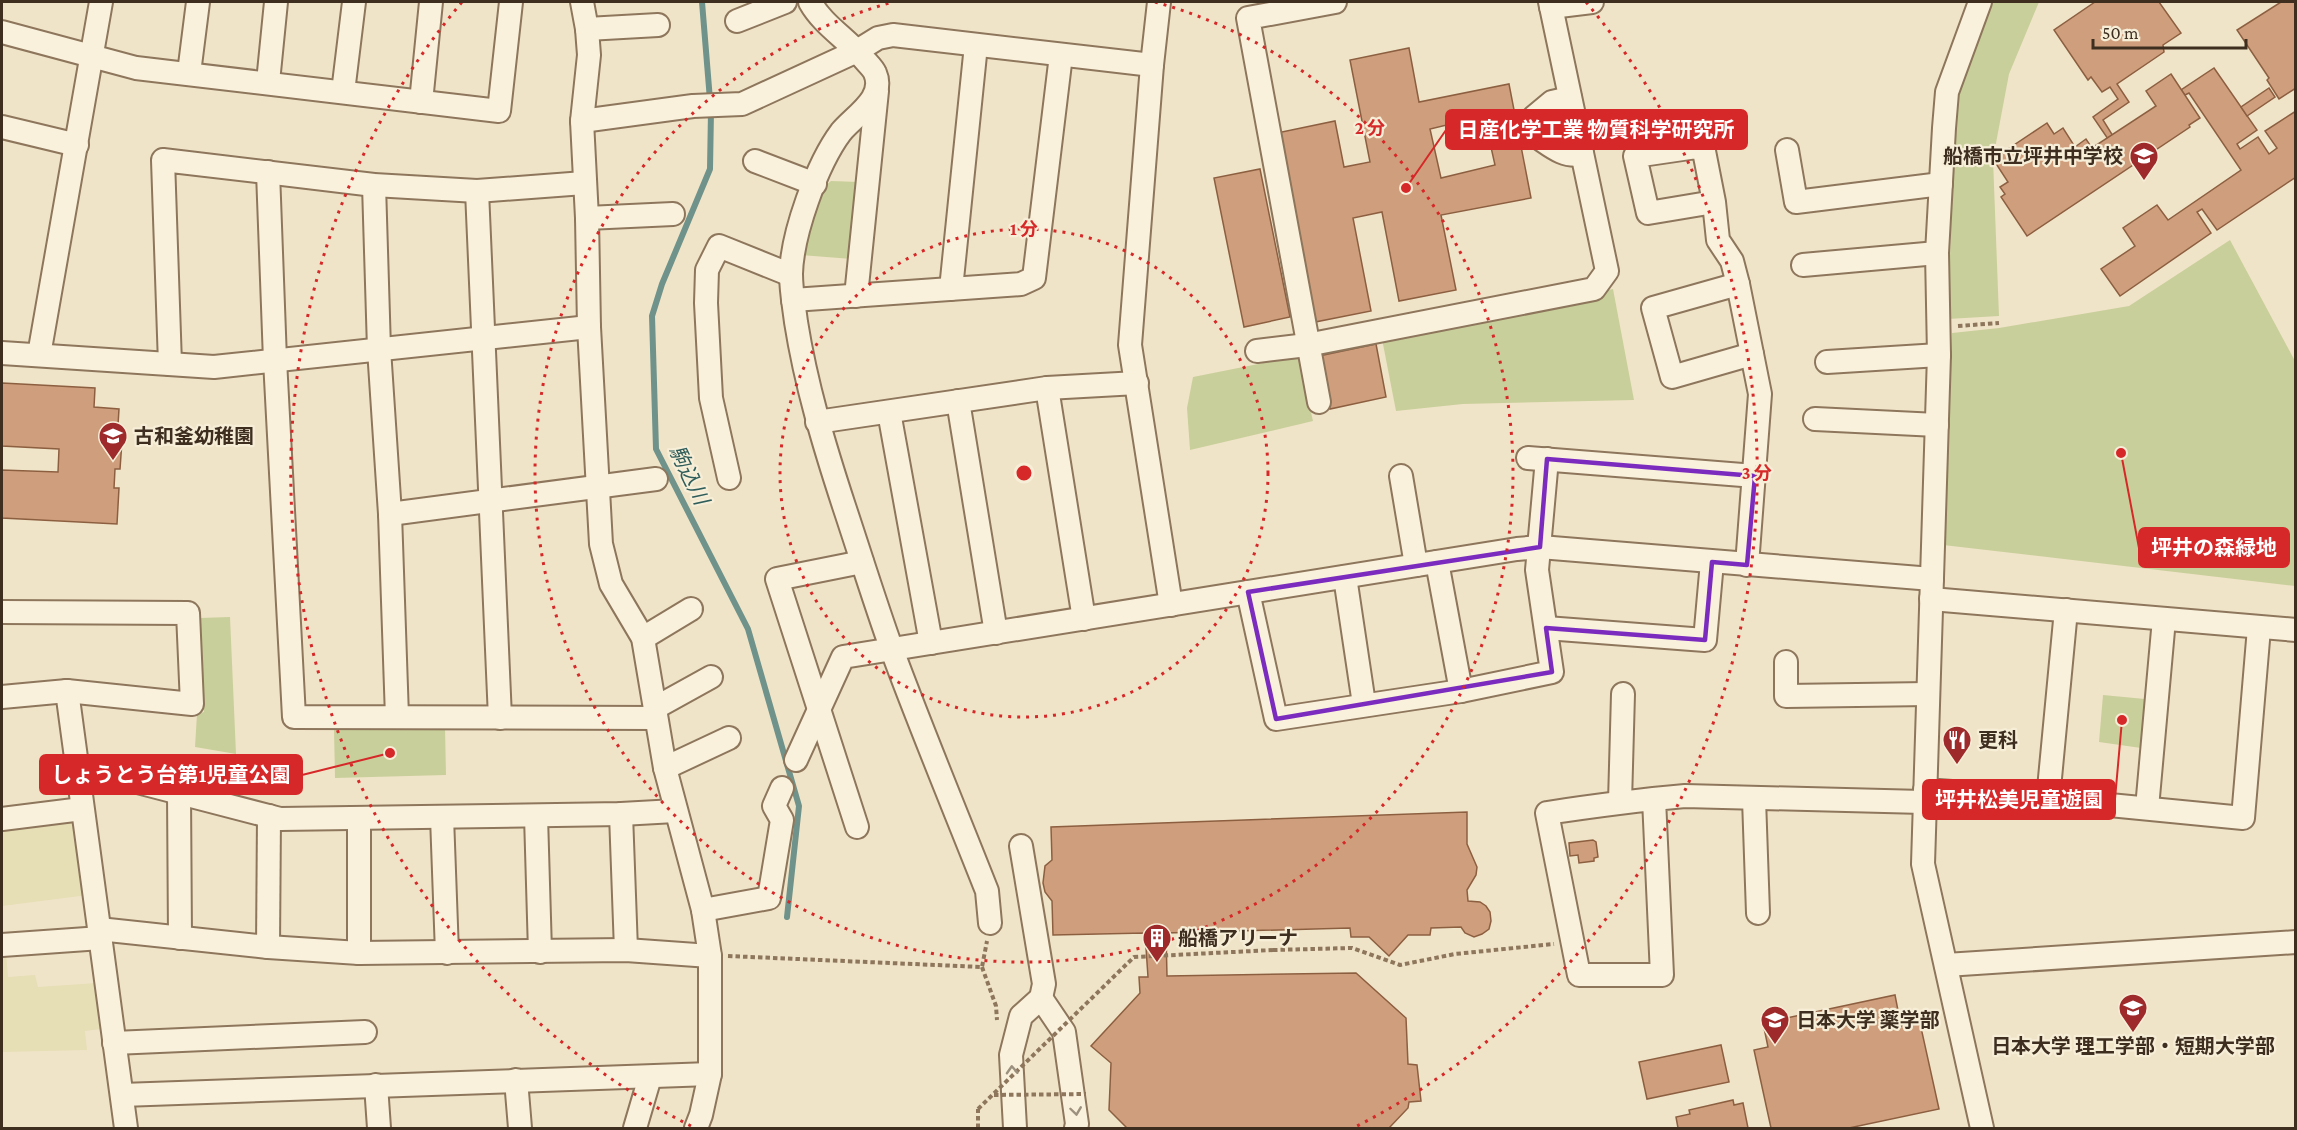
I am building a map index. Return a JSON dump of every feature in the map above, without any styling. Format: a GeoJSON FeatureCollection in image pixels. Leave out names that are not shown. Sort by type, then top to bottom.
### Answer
{"type":"FeatureCollection","features":[{"type":"Feature","properties":{"kind":"street"},"geometry":{"type":"LineString","coordinates":[[39,355],[101,2]]}},
{"type":"Feature","properties":{"kind":"street"},"geometry":{"type":"LineString","coordinates":[[189,73],[198,2]]}},
{"type":"Feature","properties":{"kind":"street"},"geometry":{"type":"LineString","coordinates":[[268,82],[276,2]]}},
{"type":"Feature","properties":{"kind":"street"},"geometry":{"type":"LineString","coordinates":[[343,92],[354,2]]}},
{"type":"Feature","properties":{"kind":"street"},"geometry":{"type":"LineString","coordinates":[[422,102],[431,2]]}},
{"type":"Feature","properties":{"kind":"street"},"geometry":{"type":"LineString","coordinates":[[2,32],[136,68],[499,111],[511,2]]}},
{"type":"Feature","properties":{"kind":"street"},"geometry":{"type":"LineString","coordinates":[[582,2],[589,55],[582,121],[589,327],[601,544],[611,584],[643,638],[665,768],[704,910],[710,956],[710,1074],[696,1128]]}},
{"type":"Feature","properties":{"kind":"street"},"geometry":{"type":"LineString","coordinates":[[737,21],[785,2]]}},
{"type":"Feature","properties":{"kind":"street"},"geometry":{"type":"LineString","coordinates":[[810,2],[828,26],[844,37],[875,72],[877,90],[856,296]]}},
{"type":"Feature","properties":{"kind":"street"},"geometry":{"type":"LineString","coordinates":[[1159,2],[1130,345],[1172,605]]}},
{"type":"Feature","properties":{"kind":"street"},"geometry":{"type":"LineString","coordinates":[[1319,402],[1248,18],[1335,2]]}},
{"type":"Feature","properties":{"kind":"street"},"geometry":{"type":"LineString","coordinates":[[1257,351],[1307,345],[1594,289],[1607,271],[1551,4],[1592,2]]}},
{"type":"Feature","properties":{"kind":"street"},"geometry":{"type":"LineString","coordinates":[[1980,2],[1947,92],[1937,253],[1939,355],[1923,864],[1982,1128]]}},
{"type":"Feature","properties":{"kind":"street"},"geometry":{"type":"LineString","coordinates":[[587,28],[658,25]]}},
{"type":"Feature","properties":{"kind":"street"},"geometry":{"type":"LineString","coordinates":[[582,121],[693,106],[742,104],[857,51],[878,38],[893,35],[1152,65]]}},
{"type":"Feature","properties":{"kind":"street"},"geometry":{"type":"LineString","coordinates":[[951,289],[976,45]]}},
{"type":"Feature","properties":{"kind":"street"},"geometry":{"type":"LineString","coordinates":[[793,300],[1021,284],[1034,278],[1061,55]]}},
{"type":"Feature","properties":{"kind":"street"},"geometry":{"type":"LineString","coordinates":[[877,90],[865,109],[855,116],[839,135],[802,215],[793,251],[791,275],[793,300],[817,422],[892,650],[987,891],[990,923]]}},
{"type":"Feature","properties":{"kind":"street"},"geometry":{"type":"LineString","coordinates":[[1570,98],[1552,102],[1534,117],[1536,136],[1563,153],[1573,156],[1582,154]]}},
{"type":"Feature","properties":{"kind":"street"},"geometry":{"type":"LineString","coordinates":[[2,128],[77,145]]}},
{"type":"Feature","properties":{"kind":"street"},"geometry":{"type":"LineString","coordinates":[[1787,150],[1796,202],[1941,184]]}},
{"type":"Feature","properties":{"kind":"street"},"geometry":{"type":"LineString","coordinates":[[170,364],[164,160],[374,185],[477,191],[584,183]]}},
{"type":"Feature","properties":{"kind":"street"},"geometry":{"type":"LineString","coordinates":[[755,161],[815,184]]}},
{"type":"Feature","properties":{"kind":"street"},"geometry":{"type":"LineString","coordinates":[[268,172],[275,360],[294,717],[500,718],[655,713],[711,677]]}},
{"type":"Feature","properties":{"kind":"street"},"geometry":{"type":"LineString","coordinates":[[374,185],[379,349],[390,514],[397,717]]}},
{"type":"Feature","properties":{"kind":"street"},"geometry":{"type":"LineString","coordinates":[[477,191],[500,718]]}},
{"type":"Feature","properties":{"kind":"street"},"geometry":{"type":"LineString","coordinates":[[1714,202],[1718,240],[1732,261],[1760,394],[1747,565]]}},
{"type":"Feature","properties":{"kind":"street"},"geometry":{"type":"LineString","coordinates":[[587,218],[673,214]]}},
{"type":"Feature","properties":{"kind":"street"},"geometry":{"type":"LineString","coordinates":[[729,478],[711,398],[706,303],[707,270],[719,246],[791,275]]}},
{"type":"Feature","properties":{"kind":"street"},"geometry":{"type":"LineString","coordinates":[[1803,266],[1937,253]]}},
{"type":"Feature","properties":{"kind":"street"},"geometry":{"type":"LineString","coordinates":[[1738,284],[1653,308],[1672,377],[1752,354]]}},
{"type":"Feature","properties":{"kind":"street"},"geometry":{"type":"LineString","coordinates":[[2,352],[214,367],[589,327]]}},
{"type":"Feature","properties":{"kind":"street"},"geometry":{"type":"LineString","coordinates":[[1827,362],[1939,355]]}},
{"type":"Feature","properties":{"kind":"street"},"geometry":{"type":"LineString","coordinates":[[817,422],[1047,388],[1137,383]]}},
{"type":"Feature","properties":{"kind":"street"},"geometry":{"type":"LineString","coordinates":[[1047,388],[1084,619]]}},
{"type":"Feature","properties":{"kind":"street"},"geometry":{"type":"LineString","coordinates":[[958,401],[996,633]]}},
{"type":"Feature","properties":{"kind":"street"},"geometry":{"type":"LineString","coordinates":[[889,412],[931,643]]}},
{"type":"Feature","properties":{"kind":"street"},"geometry":{"type":"LineString","coordinates":[[1815,419],[1937,425]]}},
{"type":"Feature","properties":{"kind":"street"},"geometry":{"type":"LineString","coordinates":[[1248,592],[1276,719],[1461,691],[1552,672],[1537,570],[1540,547],[1538,459],[1755,476]]}},
{"type":"Feature","properties":{"kind":"street"},"geometry":{"type":"LineString","coordinates":[[1401,476],[1461,691]]}},
{"type":"Feature","properties":{"kind":"street"},"geometry":{"type":"LineString","coordinates":[[390,514],[656,479]]}},
{"type":"Feature","properties":{"kind":"street"},"geometry":{"type":"LineString","coordinates":[[796,760],[843,657],[1516,549],[1540,547],[1747,565],[1932,589],[2066,610],[2295,630]]}},
{"type":"Feature","properties":{"kind":"street"},"geometry":{"type":"LineString","coordinates":[[857,827],[777,579],[862,562]]}},
{"type":"Feature","properties":{"kind":"street"},"geometry":{"type":"LineString","coordinates":[[1546,628],[1705,640],[1712,562]]}},
{"type":"Feature","properties":{"kind":"street"},"geometry":{"type":"LineString","coordinates":[[1345,577],[1364,704]]}},
{"type":"Feature","properties":{"kind":"street"},"geometry":{"type":"LineString","coordinates":[[643,638],[691,609]]}},
{"type":"Feature","properties":{"kind":"street"},"geometry":{"type":"LineString","coordinates":[[2048,799],[2066,610]]}},
{"type":"Feature","properties":{"kind":"street"},"geometry":{"type":"LineString","coordinates":[[2,612],[188,613],[192,704],[67,691],[2,697]]}},
{"type":"Feature","properties":{"kind":"street"},"geometry":{"type":"LineString","coordinates":[[2147,808],[2164,619]]}},
{"type":"Feature","properties":{"kind":"street"},"geometry":{"type":"LineString","coordinates":[[1654,799],[1662,975],[1579,975],[1547,813],[1620,802],[1685,796],[1754,799],[1924,796],[2048,799],[2243,818],[2259,628]]}},
{"type":"Feature","properties":{"kind":"street"},"geometry":{"type":"LineString","coordinates":[[1785,662],[1786,696],[1928,694]]}},
{"type":"Feature","properties":{"kind":"street"},"geometry":{"type":"LineString","coordinates":[[67,691],[126,1128]]}},
{"type":"Feature","properties":{"kind":"street"},"geometry":{"type":"LineString","coordinates":[[1620,802],[1623,694]]}},
{"type":"Feature","properties":{"kind":"street"},"geometry":{"type":"LineString","coordinates":[[665,768],[729,738]]}},
{"type":"Feature","properties":{"kind":"street"},"geometry":{"type":"LineString","coordinates":[[76,766],[280,819],[536,816],[675,811]]}},
{"type":"Feature","properties":{"kind":"street"},"geometry":{"type":"LineString","coordinates":[[704,910],[769,898],[783,820],[774,806],[782,788]]}},
{"type":"Feature","properties":{"kind":"street"},"geometry":{"type":"LineString","coordinates":[[179,793],[180,938]]}},
{"type":"Feature","properties":{"kind":"street"},"geometry":{"type":"LineString","coordinates":[[1754,799],[1758,913]]}},
{"type":"Feature","properties":{"kind":"street"},"geometry":{"type":"LineString","coordinates":[[2,819],[82,809]]}},
{"type":"Feature","properties":{"kind":"street"},"geometry":{"type":"LineString","coordinates":[[621,814],[626,950]]}},
{"type":"Feature","properties":{"kind":"street"},"geometry":{"type":"LineString","coordinates":[[268,947],[269,816]]}},
{"type":"Feature","properties":{"kind":"street"},"geometry":{"type":"LineString","coordinates":[[536,816],[540,952]]}},
{"type":"Feature","properties":{"kind":"street"},"geometry":{"type":"LineString","coordinates":[[442,817],[447,953]]}},
{"type":"Feature","properties":{"kind":"street"},"geometry":{"type":"LineString","coordinates":[[359,818],[359,953]]}},
{"type":"Feature","properties":{"kind":"street"},"geometry":{"type":"LineString","coordinates":[[1015,1128],[1011,1055],[1021,1016],[1041,998],[1044,984],[1021,846]]}},
{"type":"Feature","properties":{"kind":"street"},"geometry":{"type":"LineString","coordinates":[[2,945],[100,934],[180,938],[359,953],[626,950],[710,956]]}},
{"type":"Feature","properties":{"kind":"street"},"geometry":{"type":"LineString","coordinates":[[1946,965],[2295,942]]}},
{"type":"Feature","properties":{"kind":"street"},"geometry":{"type":"LineString","coordinates":[[1041,998],[1064,1032],[1076,1128]]}},
{"type":"Feature","properties":{"kind":"street"},"geometry":{"type":"LineString","coordinates":[[114,1043],[364,1032]]}},
{"type":"Feature","properties":{"kind":"street"},"geometry":{"type":"LineString","coordinates":[[122,1095],[710,1074]]}},
{"type":"Feature","properties":{"kind":"street"},"geometry":{"type":"LineString","coordinates":[[635,1128],[650,1077]]}},
{"type":"Feature","properties":{"kind":"street"},"geometry":{"type":"LineString","coordinates":[[516,1080],[520,1128]]}},
{"type":"Feature","properties":{"kind":"street"},"geometry":{"type":"LineString","coordinates":[[376,1085],[379,1128]]}},
{"type":"Feature","properties":{"kind":"path"},"geometry":{"type":"LineString","coordinates":[[1957,326],[1999,323]]}},
{"type":"Feature","properties":{"kind":"path"},"geometry":{"type":"LineString","coordinates":[[710,956],[982,967],[990,923]]}},
{"type":"Feature","properties":{"kind":"path"},"geometry":{"type":"LineString","coordinates":[[978,1128],[978,1109],[1134,957],[1352,948],[1400,965],[1455,954],[1572,943]]}},
{"type":"Feature","properties":{"kind":"path"},"geometry":{"type":"LineString","coordinates":[[993,1095],[1086,1094]]}},
{"type":"Feature","properties":{"kind":"highlighted area"},"geometry":{"type":"Polygon","coordinates":[[[1547,459],[1755,476],[1747,565],[1712,562],[1705,640],[1546,628],[1552,672],[1276,719],[1248,592],[1540,547],[1547,459]]]}},
{"type":"Feature","properties":{"kind":"shaded area"},"geometry":{"type":"Polygon","coordinates":[[[76,816],[88,895],[2,906],[2,826],[76,816]]]}},
{"type":"Feature","properties":{"kind":"shaded area"},"geometry":{"type":"Polygon","coordinates":[[[6,952],[8,977],[35,975],[38,987],[97,983],[101,1029],[85,1031],[87,1050],[2,1052],[2,953],[6,952]]]}},
{"type":"Feature","properties":{"kind":"green space"},"geometry":{"type":"Polygon","coordinates":[[[1993,2],[2039,2],[2009,74],[1993,159],[1999,316],[1948,319],[1954,130],[1958,98],[1993,2]]]}},
{"type":"Feature","properties":{"kind":"green space"},"geometry":{"type":"Polygon","coordinates":[[[831,181],[860,182],[852,259],[800,255],[820,190],[831,181]]]}},
{"type":"Feature","properties":{"kind":"green space"},"geometry":{"type":"Polygon","coordinates":[[[2230,240],[2295,361],[2295,586],[1943,545],[1952,333],[1999,328],[2129,306],[2230,240]]]}},
{"type":"Feature","properties":{"kind":"green space"},"geometry":{"type":"Polygon","coordinates":[[[1613,289],[1634,400],[1463,404],[1396,411],[1382,339],[1613,289]]]}},
{"type":"Feature","properties":{"kind":"green space"},"geometry":{"type":"Polygon","coordinates":[[[1298,356],[1313,421],[1190,450],[1187,408],[1193,377],[1298,356]]]}},
{"type":"Feature","properties":{"kind":"green space"},"geometry":{"type":"Polygon","coordinates":[[[230,617],[236,754],[195,747],[197,714],[204,712],[199,618],[230,617]]]}},
{"type":"Feature","properties":{"kind":"green space"},"geometry":{"type":"Polygon","coordinates":[[[2103,695],[2145,699],[2141,748],[2099,742],[2103,695]]]}},
{"type":"Feature","properties":{"kind":"green space"},"geometry":{"type":"Polygon","coordinates":[[[445,727],[446,775],[335,778],[334,730],[445,727]]]}},
{"type":"Feature","properties":{"kind":"building"},"geometry":{"type":"Polygon","coordinates":[[[2095,2],[2159,2],[2181,33],[2163,45],[2164,52],[2117,84],[2129,102],[2103,120],[2113,136],[2108,139],[2093,117],[2118,99],[2110,87],[2102,92],[2091,77],[2088,80],[2054,30],[2095,2]]]}},
{"type":"Feature","properties":{"kind":"building"},"geometry":{"type":"Polygon","coordinates":[[[2281,2],[2296,2],[2296,88],[2279,99],[2267,80],[2269,78],[2237,30],[2281,2]]]}},
{"type":"Feature","properties":{"kind":"building"},"geometry":{"type":"Polygon","coordinates":[[[1409,48],[1419,102],[1509,84],[1531,198],[1441,215],[1456,290],[1399,301],[1382,212],[1353,218],[1371,311],[1310,323],[1272,134],[1335,121],[1344,167],[1370,162],[1350,60],[1409,48]],[[1484,116],[1430,129],[1441,178],[1495,165],[1484,116]]]}},
{"type":"Feature","properties":{"kind":"building"},"geometry":{"type":"Polygon","coordinates":[[[2214,68],[2257,130],[2237,144],[2240,149],[2258,137],[2269,154],[2277,148],[2265,131],[2296,111],[2296,177],[2217,230],[2202,209],[2197,212],[2211,233],[2120,296],[2101,269],[2135,246],[2123,228],[2157,205],[2168,220],[2241,170],[2189,93],[2185,95],[2181,90],[2214,68]]]}},
{"type":"Feature","properties":{"kind":"building"},"geometry":{"type":"Polygon","coordinates":[[[2171,74],[2200,118],[2189,125],[2190,127],[2027,236],[2001,197],[2005,194],[2000,187],[2008,182],[1993,159],[2047,123],[2054,134],[2063,128],[2075,147],[2086,139],[2092,148],[2156,106],[2146,91],[2171,74]]]}},
{"type":"Feature","properties":{"kind":"building"},"geometry":{"type":"Polygon","coordinates":[[[2269,88],[2275,97],[2247,116],[2241,107],[2269,88]]]}},
{"type":"Feature","properties":{"kind":"building"},"geometry":{"type":"Polygon","coordinates":[[[1260,169],[1290,317],[1244,327],[1214,178],[1260,169]]]}},
{"type":"Feature","properties":{"kind":"building"},"geometry":{"type":"Polygon","coordinates":[[[1376,344],[1386,397],[1330,409],[1319,356],[1376,344]]]}},
{"type":"Feature","properties":{"kind":"building"},"geometry":{"type":"Polygon","coordinates":[[[2,383],[95,388],[94,407],[119,409],[117,441],[122,441],[120,469],[115,469],[114,488],[119,488],[117,524],[2,518],[2,470],[58,472],[59,449],[2,446],[2,383]]]}},
{"type":"Feature","properties":{"kind":"building","name":"船橋アリーナ"},"geometry":{"type":"Polygon","coordinates":[[[1467,812],[1467,844],[1477,867],[1476,875],[1467,890],[1468,901],[1480,902],[1490,912],[1489,929],[1482,934],[1474,937],[1465,933],[1461,927],[1431,928],[1430,935],[1408,935],[1389,956],[1369,937],[1351,937],[1350,928],[1166,933],[1167,976],[1356,973],[1406,1018],[1408,1064],[1417,1065],[1421,1101],[1409,1102],[1408,1108],[1389,1128],[1127,1128],[1109,1110],[1111,1063],[1091,1046],[1140,993],[1139,977],[1148,977],[1145,933],[1053,935],[1052,901],[1045,892],[1043,883],[1045,866],[1052,860],[1051,827],[1467,812]]]}},
{"type":"Feature","properties":{"kind":"building"},"geometry":{"type":"Polygon","coordinates":[[[1593,840],[1596,842],[1598,857],[1594,858],[1594,861],[1579,863],[1578,855],[1570,856],[1569,843],[1593,840]]]}},
{"type":"Feature","properties":{"kind":"building"},"geometry":{"type":"Polygon","coordinates":[[[1895,995],[1901,1026],[1920,1023],[1939,1109],[1849,1128],[1771,1128],[1754,1050],[1768,1047],[1763,1023],[1895,995]]]}},
{"type":"Feature","properties":{"kind":"building"},"geometry":{"type":"Polygon","coordinates":[[[1721,1045],[1729,1082],[1647,1099],[1639,1062],[1721,1045]]]}},
{"type":"Feature","properties":{"kind":"building"},"geometry":{"type":"Polygon","coordinates":[[[1733,1100],[1734,1105],[1743,1103],[1748,1128],[1678,1128],[1676,1117],[1690,1114],[1689,1110],[1733,1100]]]}},
{"type":"Feature","properties":{"kind":"waterway","name":"駒込川"},"geometry":{"type":"LineString","coordinates":[[702,2],[710,100]]}},
{"type":"Feature","properties":{"kind":"waterway","name":"駒込川"},"geometry":{"type":"LineString","coordinates":[[711,111],[710,169],[662,284],[652,316],[656,449],[748,629],[799,806],[787,917]]}},
{"type":"Feature","properties":{"kind":"place","name":"船橋市立坪井中学校"},"geometry":{"type":"Point","coordinates":[2144,182]}},
{"type":"Feature","properties":{"kind":"place","name":"日産化学工業 物質科学研究所"},"geometry":{"type":"Point","coordinates":[1406,188]}},
{"type":"Feature","properties":{"kind":"place","name":"坪井の森緑地"},"geometry":{"type":"Point","coordinates":[2121,453]}},
{"type":"Feature","properties":{"kind":"place","name":"古和釜幼稚園"},"geometry":{"type":"Point","coordinates":[113,462]}},
{"type":"Feature","properties":{"kind":"place","name":"坪井松美児童遊園"},"geometry":{"type":"Point","coordinates":[2122,720]}},
{"type":"Feature","properties":{"kind":"place","name":"しょうとう台第1児童公園"},"geometry":{"type":"Point","coordinates":[390,753]}},
{"type":"Feature","properties":{"kind":"place","name":"更科"},"geometry":{"type":"Point","coordinates":[1957,766]}},
{"type":"Feature","properties":{"kind":"place","name":"船橋アリーナ"},"geometry":{"type":"Point","coordinates":[1157,964]}},
{"type":"Feature","properties":{"kind":"place","name":"日本大学 理工学部・短期大学部"},"geometry":{"type":"Point","coordinates":[2133,1034]}},
{"type":"Feature","properties":{"kind":"place","name":"日本大学 薬学部"},"geometry":{"type":"Point","coordinates":[1775,1046]}}]}
